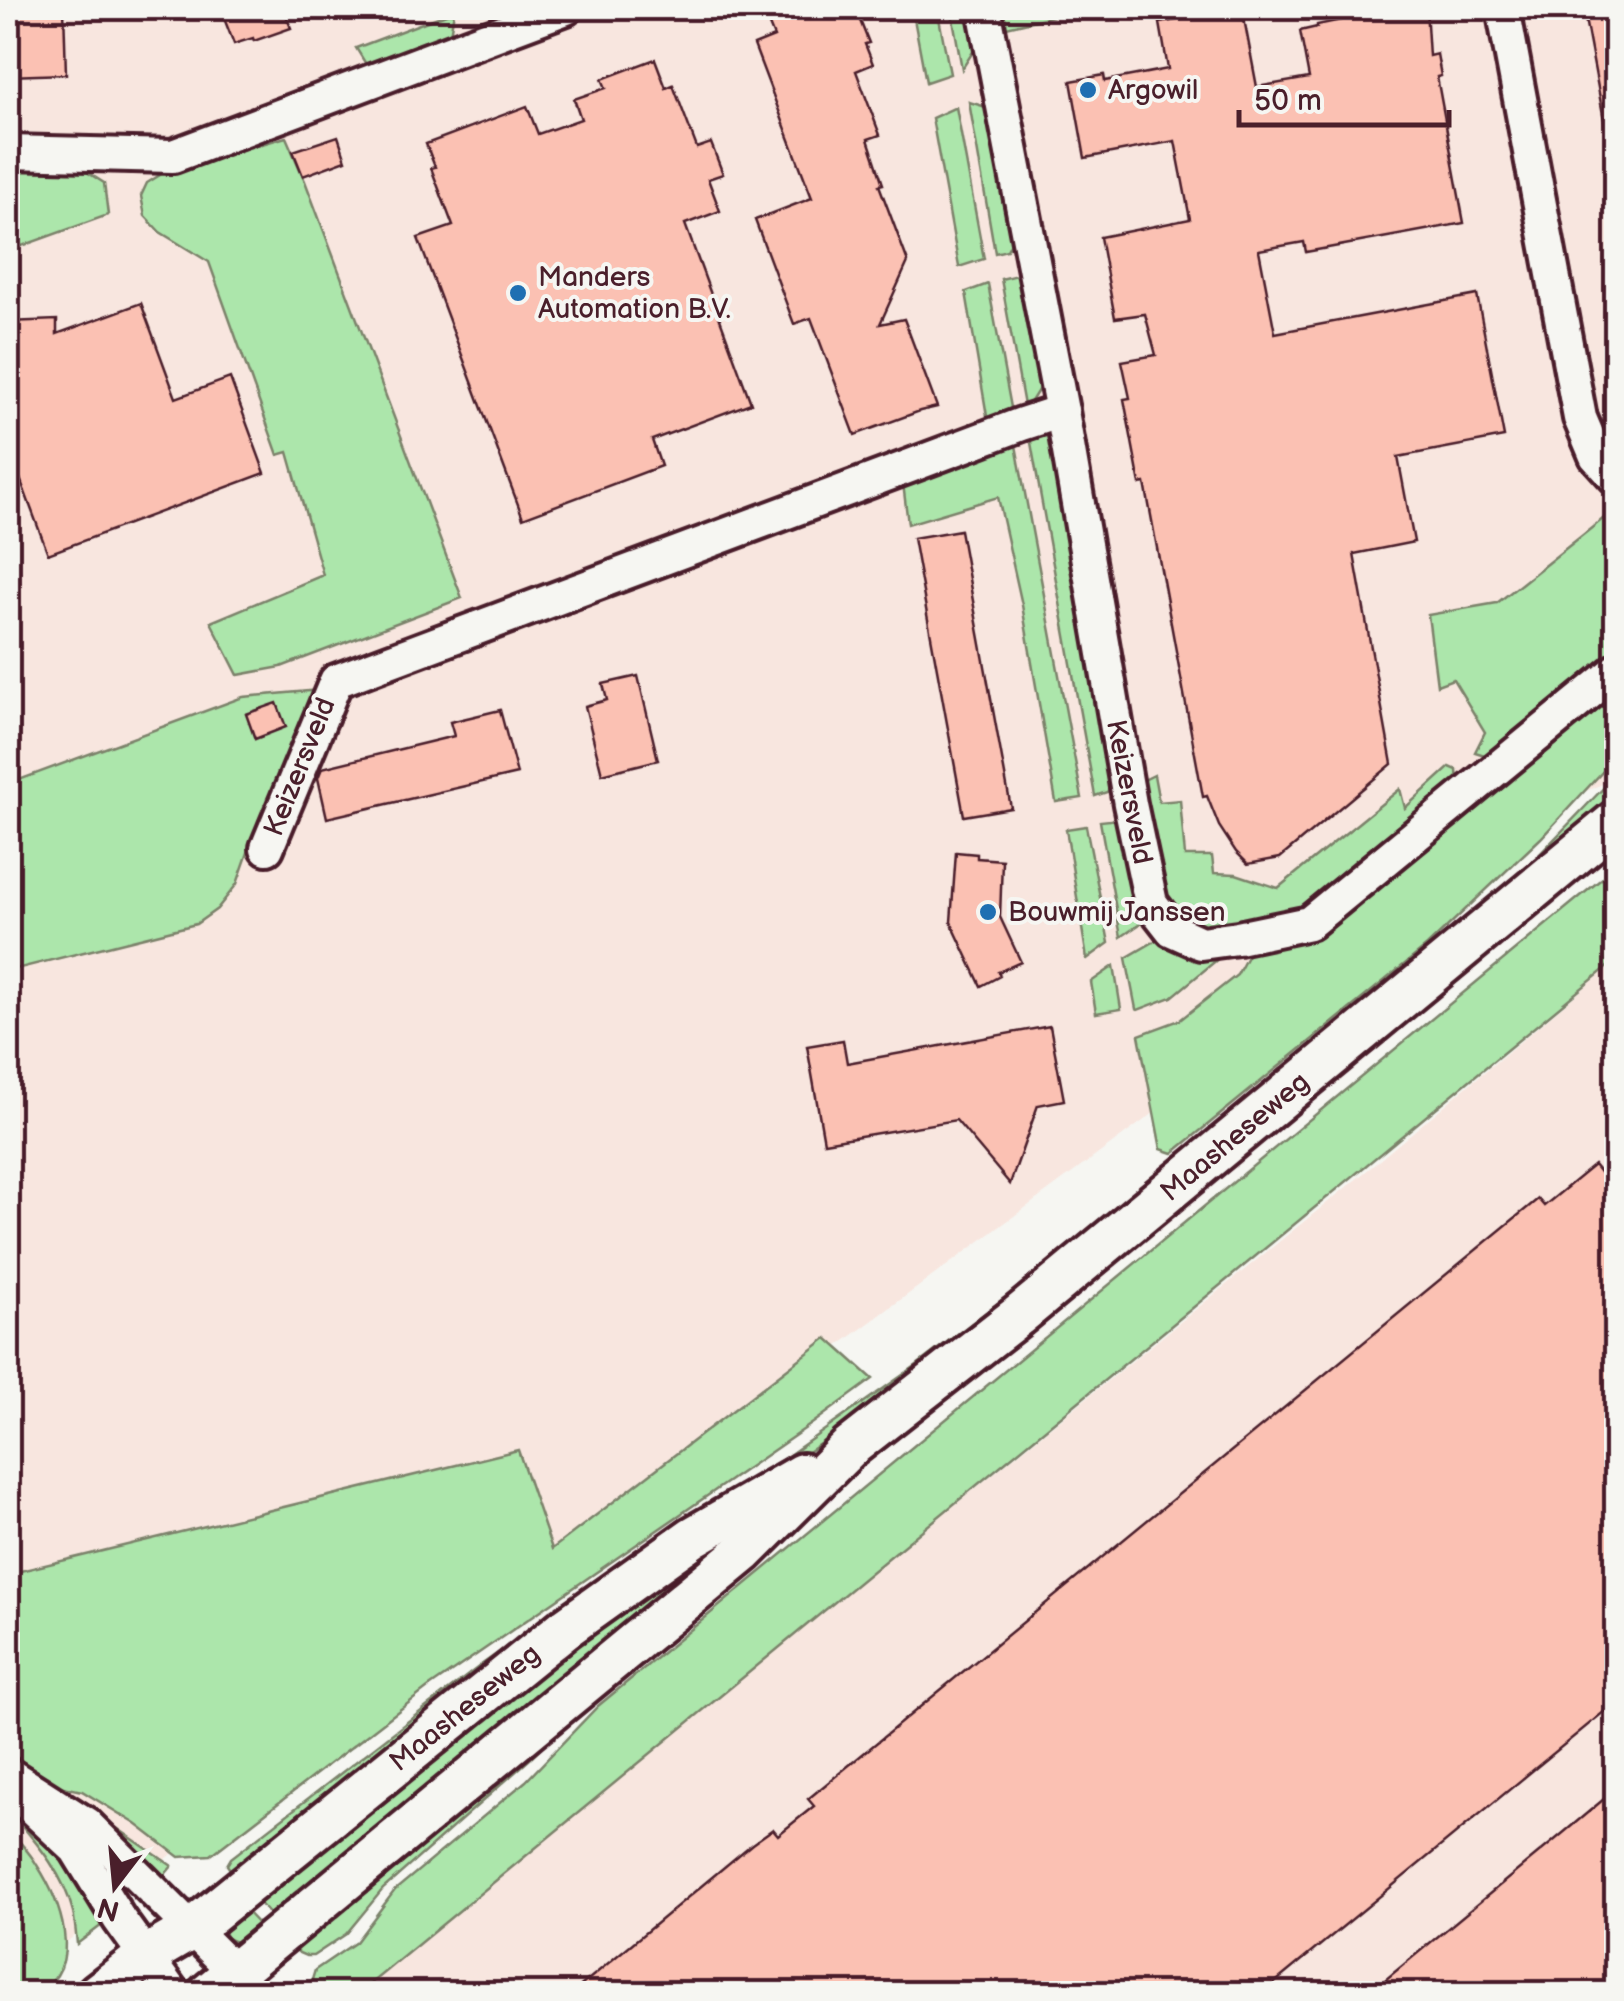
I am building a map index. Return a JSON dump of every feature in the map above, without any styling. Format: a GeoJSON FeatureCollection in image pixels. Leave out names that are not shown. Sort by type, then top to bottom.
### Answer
{"type":"FeatureCollection","features":[{"type":"Feature","properties":{"kind":"main road","name":"Maasheseweg"},"geometry":{"type":"LineString","coordinates":[[221,1983],[744,1552],[849,1448],[1018,1316],[1616,822]]}},
{"type":"Feature","properties":{"kind":"main road","name":"Maasheseweg"},"geometry":{"type":"LineString","coordinates":[[97,1994],[146,1956],[192,1929],[564,1629],[692,1537],[849,1448]]}},
{"type":"Feature","properties":{"kind":"street"},"geometry":{"type":"LineString","coordinates":[[8,152],[172,156],[566,8]]}},
{"type":"Feature","properties":{"kind":"street","name":"Keizersveld"},"geometry":{"type":"LineString","coordinates":[[984,8],[1062,411],[1130,804],[1151,902],[1172,930],[1201,943],[1309,924],[1616,671]]}},
{"type":"Feature","properties":{"kind":"street"},"geometry":{"type":"LineString","coordinates":[[1502,8],[1580,418],[1596,456],[1616,478]]}},
{"type":"Feature","properties":{"kind":"street","name":"Keizersveld"},"geometry":{"type":"LineString","coordinates":[[267,848],[336,681],[1062,411]]}},
{"type":"Feature","properties":{"kind":"street"},"geometry":{"type":"LineString","coordinates":[[8,1774],[86,1824],[192,1929],[221,1983]]}},
{"type":"Feature","properties":{"kind":"street"},"geometry":{"type":"LineString","coordinates":[[8,1785],[76,1849],[118,1919],[173,1994]]}},
{"type":"Feature","properties":{"kind":"shaded area"},"geometry":{"type":"Polygon","coordinates":[[[8,8],[1616,8],[1616,778],[1515,822],[1158,1110],[347,1708],[8,1991],[8,8]]]}},
{"type":"Feature","properties":{"kind":"shaded area"},"geometry":{"type":"Polygon","coordinates":[[[1616,961],[1616,1993],[352,1994],[1370,1168],[1616,961]]]}},
{"type":"Feature","properties":{"kind":"green space"},"geometry":{"type":"Polygon","coordinates":[[[912,8],[937,8],[950,74],[926,82],[912,8]]]}},
{"type":"Feature","properties":{"kind":"green space"},"geometry":{"type":"Polygon","coordinates":[[[951,8],[971,8],[978,44],[962,69],[951,8]]]}},
{"type":"Feature","properties":{"kind":"green space"},"geometry":{"type":"Polygon","coordinates":[[[994,8],[1051,8],[1053,16],[998,29],[994,8]]]}},
{"type":"Feature","properties":{"kind":"green space"},"geometry":{"type":"Polygon","coordinates":[[[454,11],[450,35],[367,66],[356,48],[454,11]]]}},
{"type":"Feature","properties":{"kind":"green space"},"geometry":{"type":"Polygon","coordinates":[[[969,102],[990,108],[1014,237],[1007,250],[995,253],[969,102]]]}},
{"type":"Feature","properties":{"kind":"green space"},"geometry":{"type":"Polygon","coordinates":[[[956,107],[984,259],[959,267],[932,118],[956,107]]]}},
{"type":"Feature","properties":{"kind":"green space"},"geometry":{"type":"Polygon","coordinates":[[[286,137],[462,598],[281,667],[238,675],[211,622],[323,575],[288,452],[278,455],[209,262],[160,232],[145,216],[141,196],[147,183],[165,172],[286,137]]]}},
{"type":"Feature","properties":{"kind":"green space"},"geometry":{"type":"Polygon","coordinates":[[[82,169],[104,183],[108,215],[8,251],[8,170],[82,169]]]}},
{"type":"Feature","properties":{"kind":"green space"},"geometry":{"type":"Polygon","coordinates":[[[1021,274],[1042,384],[1025,411],[1001,279],[1021,274]]]}},
{"type":"Feature","properties":{"kind":"green space"},"geometry":{"type":"Polygon","coordinates":[[[988,284],[1012,413],[988,422],[966,292],[988,284]]]}},
{"type":"Feature","properties":{"kind":"green space"},"geometry":{"type":"Polygon","coordinates":[[[1049,435],[1112,785],[1107,792],[1095,796],[1030,437],[1049,435]]]}},
{"type":"Feature","properties":{"kind":"green space"},"geometry":{"type":"Polygon","coordinates":[[[1015,440],[1082,798],[1056,802],[1022,605],[998,497],[908,524],[903,483],[1015,440]]]}},
{"type":"Feature","properties":{"kind":"green space"},"geometry":{"type":"Polygon","coordinates":[[[1613,511],[1616,657],[1488,756],[1475,752],[1485,732],[1453,679],[1437,685],[1428,615],[1497,603],[1613,511]]]}},
{"type":"Feature","properties":{"kind":"green space"},"geometry":{"type":"Polygon","coordinates":[[[320,690],[237,884],[217,909],[196,924],[8,971],[8,784],[243,697],[320,690]]]}},
{"type":"Feature","properties":{"kind":"green space"},"geometry":{"type":"Polygon","coordinates":[[[1599,703],[1616,722],[1616,757],[1541,838],[1427,946],[1173,1153],[1161,1149],[1139,1035],[1180,1020],[1237,975],[1251,949],[1319,930],[1345,915],[1599,703]]]}},
{"type":"Feature","properties":{"kind":"green space"},"geometry":{"type":"Polygon","coordinates":[[[1450,767],[1457,770],[1458,783],[1305,910],[1203,930],[1167,911],[1142,781],[1154,775],[1159,802],[1180,800],[1185,856],[1212,856],[1214,873],[1236,874],[1278,888],[1400,789],[1405,808],[1450,767]]]}},
{"type":"Feature","properties":{"kind":"green space"},"geometry":{"type":"Polygon","coordinates":[[[1616,775],[1616,802],[1541,866],[1536,858],[1616,775]]]}},
{"type":"Feature","properties":{"kind":"green space"},"geometry":{"type":"Polygon","coordinates":[[[1119,819],[1146,920],[1121,937],[1100,821],[1119,819]]]}},
{"type":"Feature","properties":{"kind":"green space"},"geometry":{"type":"Polygon","coordinates":[[[1086,826],[1109,943],[1087,959],[1066,829],[1086,826]]]}},
{"type":"Feature","properties":{"kind":"green space"},"geometry":{"type":"Polygon","coordinates":[[[1616,867],[1616,960],[359,1993],[308,1993],[315,1970],[356,1942],[395,1890],[526,1781],[598,1706],[1616,867]]]}},
{"type":"Feature","properties":{"kind":"green space"},"geometry":{"type":"Polygon","coordinates":[[[1157,940],[1189,954],[1224,954],[1172,997],[1138,1010],[1126,958],[1157,940]]]}},
{"type":"Feature","properties":{"kind":"green space"},"geometry":{"type":"Polygon","coordinates":[[[1114,966],[1121,1009],[1096,1013],[1091,982],[1114,966]]]}},
{"type":"Feature","properties":{"kind":"green space"},"geometry":{"type":"Polygon","coordinates":[[[1106,1220],[929,1366],[520,1645],[345,1778],[232,1872],[227,1865],[231,1858],[481,1665],[917,1365],[1106,1220]]]}},
{"type":"Feature","properties":{"kind":"green space"},"geometry":{"type":"Polygon","coordinates":[[[827,1338],[873,1379],[428,1688],[211,1855],[179,1857],[136,1824],[82,1791],[40,1782],[8,1760],[8,1574],[518,1450],[552,1549],[827,1338]]]}},
{"type":"Feature","properties":{"kind":"green space"},"geometry":{"type":"Polygon","coordinates":[[[745,1523],[751,1525],[274,1919],[255,1898],[517,1680],[745,1523]]]}},
{"type":"Feature","properties":{"kind":"green space"},"geometry":{"type":"Polygon","coordinates":[[[589,1702],[383,1889],[346,1934],[313,1956],[299,1953],[287,1939],[589,1702]]]}},
{"type":"Feature","properties":{"kind":"green space"},"geometry":{"type":"Polygon","coordinates":[[[8,1798],[49,1840],[94,1908],[102,1925],[77,1944],[73,1912],[62,1883],[8,1809],[8,1798]]]}},
{"type":"Feature","properties":{"kind":"green space"},"geometry":{"type":"Polygon","coordinates":[[[79,1802],[172,1866],[162,1878],[79,1802]]]}},
{"type":"Feature","properties":{"kind":"green space"},"geometry":{"type":"Polygon","coordinates":[[[8,1827],[45,1879],[64,1931],[62,1966],[53,1980],[28,1994],[8,1993],[8,1827]]]}},
{"type":"Feature","properties":{"kind":"green space"},"geometry":{"type":"Polygon","coordinates":[[[245,1910],[262,1928],[243,1943],[233,1941],[225,1934],[226,1929],[245,1910]]]}},
{"type":"Feature","properties":{"kind":"building"},"geometry":{"type":"Polygon","coordinates":[[[8,8],[64,8],[66,74],[8,76],[8,8]]]}},
{"type":"Feature","properties":{"kind":"building"},"geometry":{"type":"Polygon","coordinates":[[[220,8],[283,8],[291,28],[234,44],[220,8]]]}},
{"type":"Feature","properties":{"kind":"building"},"geometry":{"type":"Polygon","coordinates":[[[784,8],[855,8],[869,43],[865,44],[873,64],[856,71],[880,135],[868,139],[883,184],[879,185],[908,262],[880,324],[904,319],[937,407],[855,435],[811,318],[794,324],[755,220],[812,198],[754,45],[774,37],[767,20],[787,13],[784,8]]]}},
{"type":"Feature","properties":{"kind":"building"},"geometry":{"type":"Polygon","coordinates":[[[1242,8],[1257,87],[1309,78],[1300,31],[1380,12],[1379,8],[1426,8],[1429,56],[1437,54],[1441,76],[1437,77],[1464,223],[1306,252],[1304,242],[1259,250],[1275,333],[1477,295],[1504,437],[1398,457],[1414,542],[1354,554],[1392,764],[1280,858],[1248,864],[1219,826],[1207,796],[1203,797],[1145,483],[1140,484],[1124,399],[1130,398],[1122,361],[1156,355],[1145,314],[1115,318],[1100,237],[1190,219],[1175,141],[1085,158],[1071,81],[1104,75],[1105,81],[1168,69],[1160,23],[1242,8]]]}},
{"type":"Feature","properties":{"kind":"building"},"geometry":{"type":"Polygon","coordinates":[[[1583,8],[1616,8],[1616,124],[1605,125],[1583,8]]]}},
{"type":"Feature","properties":{"kind":"building"},"geometry":{"type":"Polygon","coordinates":[[[655,59],[666,88],[673,85],[697,148],[711,143],[723,174],[708,179],[720,211],[685,224],[751,403],[652,440],[661,466],[523,518],[418,238],[453,226],[426,144],[527,106],[538,134],[581,119],[574,99],[606,88],[602,79],[655,59]]]}},
{"type":"Feature","properties":{"kind":"building"},"geometry":{"type":"Polygon","coordinates":[[[338,136],[346,160],[303,176],[293,151],[338,136]]]}},
{"type":"Feature","properties":{"kind":"building"},"geometry":{"type":"Polygon","coordinates":[[[141,303],[176,398],[230,378],[265,473],[48,554],[8,446],[8,322],[57,320],[57,334],[141,303]]]}},
{"type":"Feature","properties":{"kind":"building"},"geometry":{"type":"Polygon","coordinates":[[[960,530],[1011,808],[964,816],[913,538],[960,530]]]}},
{"type":"Feature","properties":{"kind":"building"},"geometry":{"type":"Polygon","coordinates":[[[638,676],[658,760],[602,774],[585,706],[607,700],[603,684],[638,676]]]}},
{"type":"Feature","properties":{"kind":"building"},"geometry":{"type":"Polygon","coordinates":[[[277,703],[286,727],[255,739],[246,714],[277,703]]]}},
{"type":"Feature","properties":{"kind":"building"},"geometry":{"type":"Polygon","coordinates":[[[500,710],[517,774],[327,818],[318,778],[322,768],[454,736],[450,722],[500,710]]]}},
{"type":"Feature","properties":{"kind":"building"},"geometry":{"type":"Polygon","coordinates":[[[956,852],[1002,860],[1000,917],[1021,962],[998,972],[1000,976],[981,986],[951,922],[956,852]]]}},
{"type":"Feature","properties":{"kind":"building"},"geometry":{"type":"Polygon","coordinates":[[[1050,1026],[1064,1100],[1038,1105],[1010,1184],[956,1120],[824,1142],[807,1046],[843,1040],[847,1063],[1050,1026]]]}},
{"type":"Feature","properties":{"kind":"building"},"geometry":{"type":"Polygon","coordinates":[[[1594,1165],[1616,1192],[1616,1702],[1261,1994],[571,1994],[752,1844],[773,1829],[778,1835],[814,1806],[808,1799],[1538,1199],[1544,1206],[1594,1165]]]}},
{"type":"Feature","properties":{"kind":"building"},"geometry":{"type":"Polygon","coordinates":[[[1616,1789],[1616,1994],[1368,1994],[1556,1839],[1616,1789]]]}},
{"type":"Feature","properties":{"kind":"place","name":"Argowil"},"geometry":{"type":"Point","coordinates":[1088,90]}},
{"type":"Feature","properties":{"kind":"place","name":"Manders Automation B.V."},"geometry":{"type":"Point","coordinates":[518,293]}},
{"type":"Feature","properties":{"kind":"place","name":"Bouwmij Janssen"},"geometry":{"type":"Point","coordinates":[988,912]}}]}
